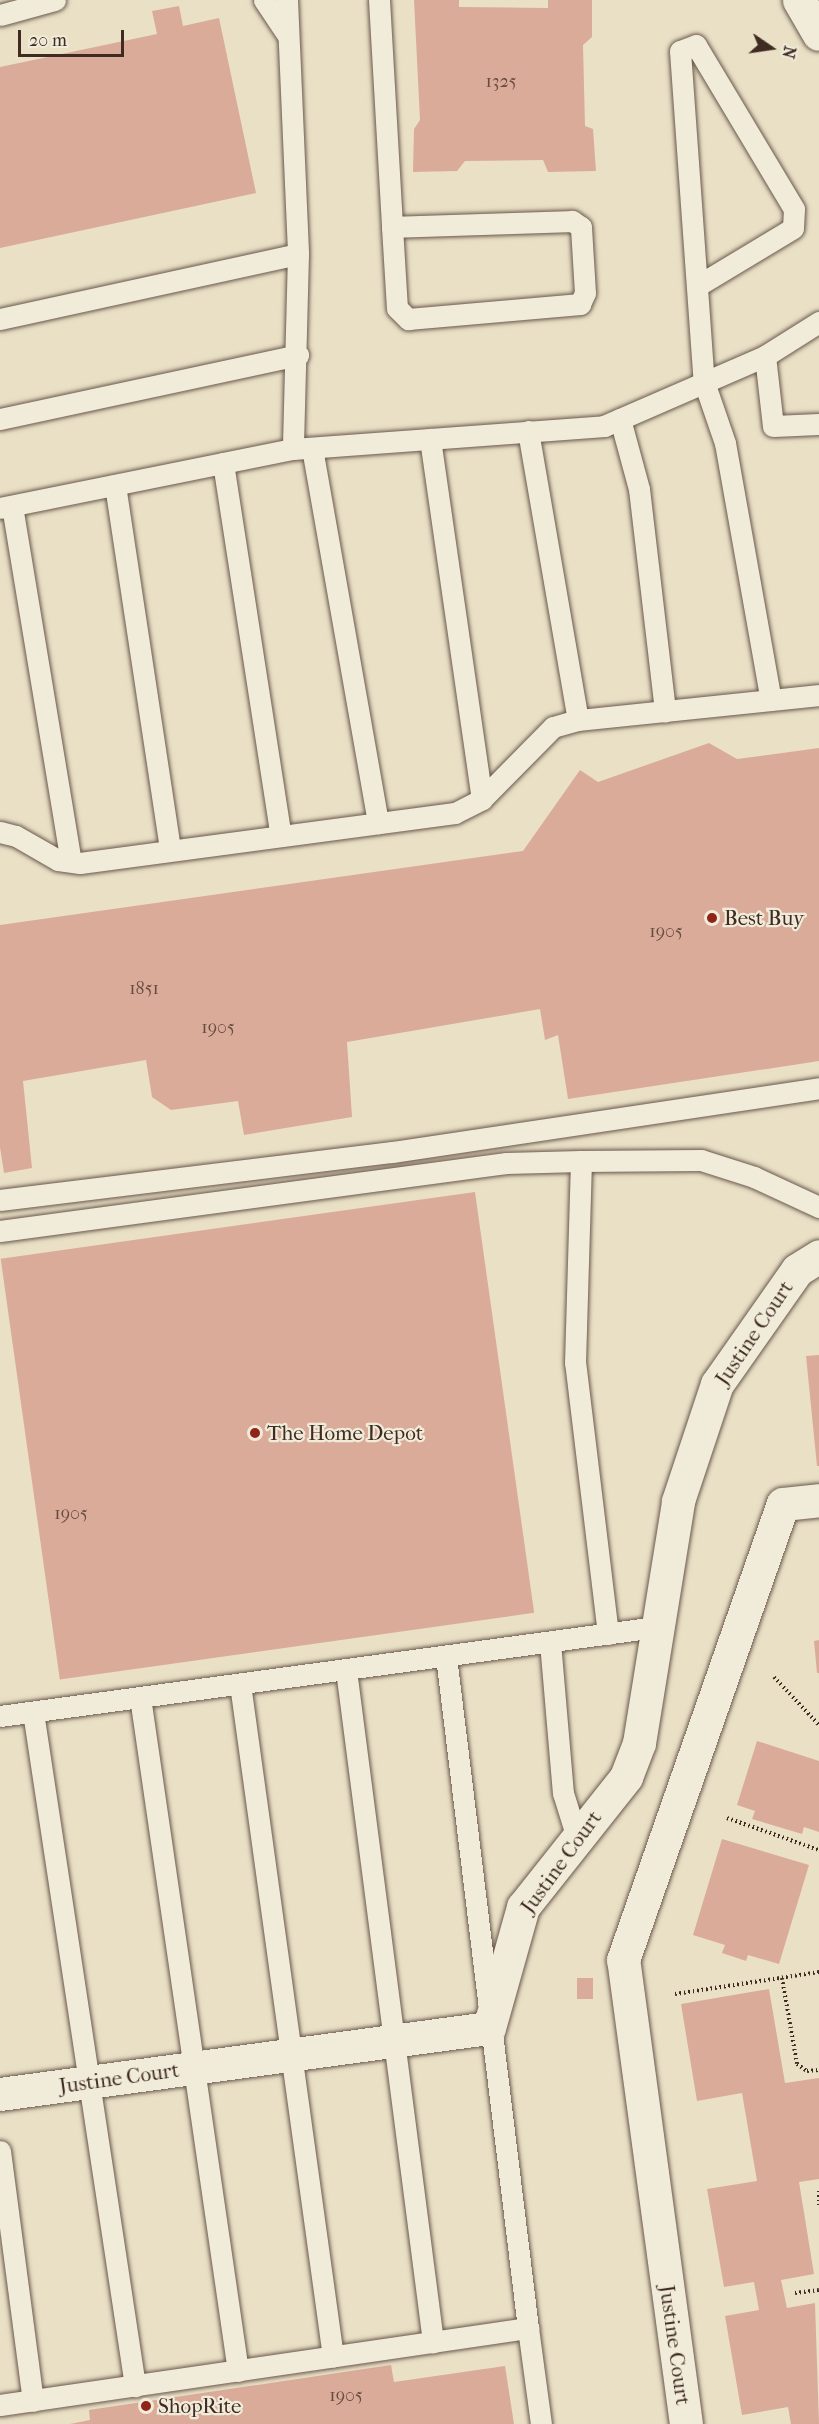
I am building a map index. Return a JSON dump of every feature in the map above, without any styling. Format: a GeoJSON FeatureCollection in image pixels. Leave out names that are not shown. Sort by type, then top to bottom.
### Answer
{"type":"FeatureCollection","features":[{"type":"Feature","properties":{"kind":"street"},"geometry":{"type":"LineString","coordinates":[[799,0],[819,34]]}},
{"type":"Feature","properties":{"kind":"street","name":"Justine Court"},"geometry":{"type":"LineString","coordinates":[[0,2094],[489,2028],[523,1907],[626,1777],[639,1743],[678,1501],[717,1384],[798,1270],[819,1256]]}},
{"type":"Feature","properties":{"kind":"street","name":"Justine Court"},"geometry":{"type":"LineString","coordinates":[[686,2424],[623,1960],[783,1504],[819,1500]]}},
{"type":"Feature","properties":{"kind":"lane"},"geometry":{"type":"LineString","coordinates":[[0,15],[54,0]]}},
{"type":"Feature","properties":{"kind":"lane"},"geometry":{"type":"LineString","coordinates":[[264,0],[288,36]]}},
{"type":"Feature","properties":{"kind":"lane"},"geometry":{"type":"LineString","coordinates":[[287,0],[298,254],[298,355],[302,448],[378,823]]}},
{"type":"Feature","properties":{"kind":"lane"},"geometry":{"type":"LineString","coordinates":[[379,0],[392,226],[397,308],[408,320],[580,304],[585,293],[581,227],[572,221],[392,226]]}},
{"type":"Feature","properties":{"kind":"lane"},"geometry":{"type":"LineString","coordinates":[[698,286],[793,228],[794,209],[696,45],[680,51],[704,382],[725,443],[771,700]]}},
{"type":"Feature","properties":{"kind":"lane"},"geometry":{"type":"LineString","coordinates":[[0,319],[298,254]]}},
{"type":"Feature","properties":{"kind":"lane"},"geometry":{"type":"LineString","coordinates":[[71,861],[6,507],[302,448],[604,426],[765,356],[819,322]]}},
{"type":"Feature","properties":{"kind":"lane"},"geometry":{"type":"LineString","coordinates":[[0,419],[298,355]]}},
{"type":"Feature","properties":{"kind":"lane"},"geometry":{"type":"LineString","coordinates":[[765,356],[773,426],[819,424]]}},
{"type":"Feature","properties":{"kind":"lane"},"geometry":{"type":"LineString","coordinates":[[620,418],[639,489],[665,711]]}},
{"type":"Feature","properties":{"kind":"lane"},"geometry":{"type":"LineString","coordinates":[[528,431],[578,720]]}},
{"type":"Feature","properties":{"kind":"lane"},"geometry":{"type":"LineString","coordinates":[[430,438],[482,799]]}},
{"type":"Feature","properties":{"kind":"lane"},"geometry":{"type":"LineString","coordinates":[[223,463],[281,836]]}},
{"type":"Feature","properties":{"kind":"lane"},"geometry":{"type":"LineString","coordinates":[[115,485],[170,850]]}},
{"type":"Feature","properties":{"kind":"lane"},"geometry":{"type":"LineString","coordinates":[[0,832],[16,836],[58,860],[71,861],[455,813],[482,799],[553,727],[578,720],[819,695]]}},
{"type":"Feature","properties":{"kind":"lane"},"geometry":{"type":"LineString","coordinates":[[0,1200],[392,1152],[819,1088]]}},
{"type":"Feature","properties":{"kind":"lane"},"geometry":{"type":"LineString","coordinates":[[0,1231],[506,1163],[701,1160],[754,1177],[819,1207]]}},
{"type":"Feature","properties":{"kind":"lane"},"geometry":{"type":"LineString","coordinates":[[581,1161],[575,1363],[608,1634]]}},
{"type":"Feature","properties":{"kind":"lane"},"geometry":{"type":"LineString","coordinates":[[0,1716],[656,1627]]}},
{"type":"Feature","properties":{"kind":"lane"},"geometry":{"type":"LineString","coordinates":[[550,1642],[563,1793],[577,1838]]}},
{"type":"Feature","properties":{"kind":"lane"},"geometry":{"type":"LineString","coordinates":[[446,1656],[489,2028],[541,2424]]}},
{"type":"Feature","properties":{"kind":"lane"},"geometry":{"type":"LineString","coordinates":[[346,1670],[433,2342]]}},
{"type":"Feature","properties":{"kind":"lane"},"geometry":{"type":"LineString","coordinates":[[240,1684],[289,2055],[333,2357]]}},
{"type":"Feature","properties":{"kind":"lane"},"geometry":{"type":"LineString","coordinates":[[140,1697],[238,2371]]}},
{"type":"Feature","properties":{"kind":"lane"},"geometry":{"type":"LineString","coordinates":[[33,1712],[135,2385]]}},
{"type":"Feature","properties":{"kind":"lane"},"geometry":{"type":"LineString","coordinates":[[0,2151],[33,2401]]}},
{"type":"Feature","properties":{"kind":"lane"},"geometry":{"type":"LineString","coordinates":[[0,2405],[528,2328]]}},
{"type":"Feature","properties":{"kind":"path"},"geometry":{"type":"LineString","coordinates":[[774,1677],[819,1725]]}},
{"type":"Feature","properties":{"kind":"path"},"geometry":{"type":"LineString","coordinates":[[727,1818],[819,1850]]}},
{"type":"Feature","properties":{"kind":"path"},"geometry":{"type":"LineString","coordinates":[[675,1994],[819,1972]]}},
{"type":"Feature","properties":{"kind":"path"},"geometry":{"type":"LineString","coordinates":[[782,1978],[797,2064],[807,2071],[819,2070]]}},
{"type":"Feature","properties":{"kind":"path"},"geometry":{"type":"LineString","coordinates":[[819,2191],[819,2205]]}},
{"type":"Feature","properties":{"kind":"path"},"geometry":{"type":"LineString","coordinates":[[795,2293],[819,2290]]}},
{"type":"Feature","properties":{"kind":"building"},"geometry":{"type":"Polygon","coordinates":[[[414,0],[459,0],[459,7],[548,8],[548,0],[592,0],[592,37],[583,45],[585,126],[593,129],[596,171],[548,172],[543,160],[465,161],[457,171],[413,172],[414,129],[420,120],[414,0]]]}},
{"type":"Feature","properties":{"kind":"building"},"geometry":{"type":"Polygon","coordinates":[[[179,6],[183,26],[219,18],[256,193],[0,248],[0,67],[157,34],[152,11],[179,6]]]}},
{"type":"Feature","properties":{"kind":"building"},"geometry":{"type":"Polygon","coordinates":[[[709,743],[737,759],[819,748],[819,1061],[568,1099],[558,1035],[545,1040],[540,1009],[347,1042],[352,1117],[244,1135],[238,1101],[171,1110],[152,1097],[146,1060],[23,1081],[32,1168],[4,1173],[0,1147],[0,925],[523,851],[580,770],[598,782],[709,743]]]}},
{"type":"Feature","properties":{"kind":"building","name":"The Home Depot"},"geometry":{"type":"Polygon","coordinates":[[[475,1192],[534,1613],[60,1680],[1,1259],[475,1192]]]}},
{"type":"Feature","properties":{"kind":"building"},"geometry":{"type":"Polygon","coordinates":[[[819,1355],[819,1466],[817,1466],[806,1356],[819,1355]]]}},
{"type":"Feature","properties":{"kind":"building"},"geometry":{"type":"Polygon","coordinates":[[[819,1640],[819,1673],[817,1673],[814,1641],[819,1640]]]}},
{"type":"Feature","properties":{"kind":"building"},"geometry":{"type":"Polygon","coordinates":[[[757,1741],[819,1761],[819,1832],[804,1827],[802,1834],[752,1819],[755,1811],[737,1805],[757,1741]]]}},
{"type":"Feature","properties":{"kind":"building"},"geometry":{"type":"Polygon","coordinates":[[[722,1839],[809,1865],[779,1964],[748,1955],[746,1961],[722,1953],[725,1945],[693,1935],[722,1839]]]}},
{"type":"Feature","properties":{"kind":"building"},"geometry":{"type":"Polygon","coordinates":[[[577,1978],[593,1978],[593,1999],[577,1999],[577,1978]]]}},
{"type":"Feature","properties":{"kind":"building"},"geometry":{"type":"Polygon","coordinates":[[[769,1989],[785,2083],[819,2078],[819,2179],[799,2182],[814,2274],[781,2280],[787,2308],[815,2303],[819,2424],[791,2424],[788,2407],[742,2415],[725,2316],[759,2310],[754,2282],[724,2287],[707,2189],[757,2181],[742,2093],[697,2101],[681,2004],[769,1989]]]}},
{"type":"Feature","properties":{"kind":"building"},"geometry":{"type":"Polygon","coordinates":[[[391,2365],[394,2382],[505,2366],[514,2424],[70,2424],[90,2420],[89,2410],[391,2365]]]}},
{"type":"Feature","properties":{"kind":"place","name":"Best Buy"},"geometry":{"type":"Point","coordinates":[712,918]}},
{"type":"Feature","properties":{"kind":"place","name":"The Home Depot"},"geometry":{"type":"Point","coordinates":[255,1433]}},
{"type":"Feature","properties":{"kind":"place","name":"ShopRite"},"geometry":{"type":"Point","coordinates":[146,2406]}}]}
